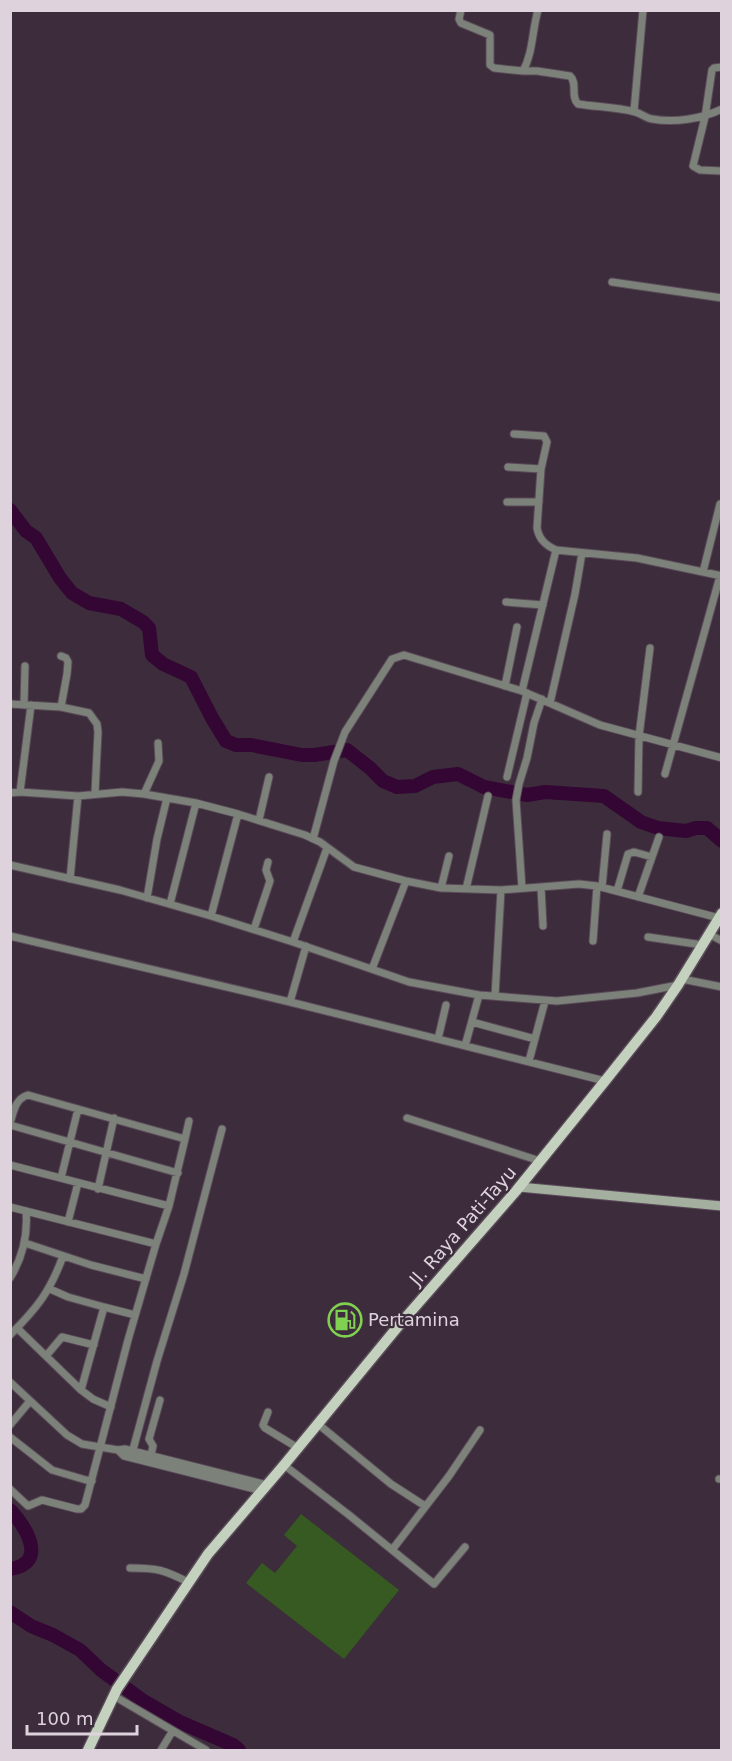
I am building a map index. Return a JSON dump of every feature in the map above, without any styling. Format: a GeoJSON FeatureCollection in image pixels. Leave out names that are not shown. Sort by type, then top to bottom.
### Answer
{"type":"FeatureCollection","features":[{"type":"Feature","properties":{"kind":"main road","name":"Jl. Raya Pati-Tayu"},"geometry":{"type":"LineString","coordinates":[[115,1693],[208,1554],[400,1324],[519,1187],[656,1017],[720,915]]}},
{"type":"Feature","properties":{"kind":"main road"},"geometry":{"type":"LineString","coordinates":[[88,1750],[115,1693]]}},
{"type":"Feature","properties":{"kind":"street"},"geometry":{"type":"LineString","coordinates":[[461,10],[459,21],[490,35],[490,65],[494,68],[570,76],[573,80],[574,99],[578,104],[634,111],[656,120],[705,117],[722,109]]}},
{"type":"Feature","properties":{"kind":"street"},"geometry":{"type":"LineString","coordinates":[[523,71],[529,60],[533,27],[538,10]]}},
{"type":"Feature","properties":{"kind":"street"},"geometry":{"type":"LineString","coordinates":[[634,111],[643,10]]}},
{"type":"Feature","properties":{"kind":"street"},"geometry":{"type":"LineString","coordinates":[[722,68],[712,70],[705,117],[693,166],[700,170],[722,171]]}},
{"type":"Feature","properties":{"kind":"street"},"geometry":{"type":"LineString","coordinates":[[612,282],[722,298]]}},
{"type":"Feature","properties":{"kind":"street"},"geometry":{"type":"LineString","coordinates":[[514,434],[546,438],[548,446],[541,469],[538,534],[543,543],[556,550],[637,558],[721,576],[665,774]]}},
{"type":"Feature","properties":{"kind":"street"},"geometry":{"type":"LineString","coordinates":[[508,467],[541,469]]}},
{"type":"Feature","properties":{"kind":"street"},"geometry":{"type":"LineString","coordinates":[[507,502],[539,502]]}},
{"type":"Feature","properties":{"kind":"street"},"geometry":{"type":"LineString","coordinates":[[702,572],[720,504]]}},
{"type":"Feature","properties":{"kind":"street"},"geometry":{"type":"LineString","coordinates":[[507,777],[556,550]]}},
{"type":"Feature","properties":{"kind":"street"},"geometry":{"type":"LineString","coordinates":[[550,703],[582,553]]}},
{"type":"Feature","properties":{"kind":"street"},"geometry":{"type":"LineString","coordinates":[[506,602],[543,606]]}},
{"type":"Feature","properties":{"kind":"street"},"geometry":{"type":"LineString","coordinates":[[505,686],[517,627]]}},
{"type":"Feature","properties":{"kind":"street"},"geometry":{"type":"LineString","coordinates":[[638,792],[639,736],[650,648]]}},
{"type":"Feature","properties":{"kind":"street"},"geometry":{"type":"LineString","coordinates":[[313,839],[334,761],[345,732],[384,670],[392,659],[398,656],[404,655],[525,692],[600,725],[721,755]]}},
{"type":"Feature","properties":{"kind":"street"},"geometry":{"type":"LineString","coordinates":[[61,656],[66,658],[68,668],[61,707]]}},
{"type":"Feature","properties":{"kind":"street"},"geometry":{"type":"LineString","coordinates":[[20,792],[28,705],[26,666]]}},
{"type":"Feature","properties":{"kind":"street"},"geometry":{"type":"LineString","coordinates":[[522,888],[517,794],[542,699]]}},
{"type":"Feature","properties":{"kind":"street"},"geometry":{"type":"LineString","coordinates":[[10,704],[61,707],[89,713],[97,724],[98,732],[95,793]]}},
{"type":"Feature","properties":{"kind":"street"},"geometry":{"type":"LineString","coordinates":[[144,794],[159,761],[158,743]]}},
{"type":"Feature","properties":{"kind":"street"},"geometry":{"type":"LineString","coordinates":[[259,820],[269,777]]}},
{"type":"Feature","properties":{"kind":"street"},"geometry":{"type":"LineString","coordinates":[[10,793],[78,796],[122,792],[144,794],[196,803],[259,820],[313,839],[354,867],[406,881],[441,888],[501,890],[579,884],[599,886],[720,915]]}},
{"type":"Feature","properties":{"kind":"street"},"geometry":{"type":"LineString","coordinates":[[70,879],[78,796]]}},
{"type":"Feature","properties":{"kind":"street"},"geometry":{"type":"LineString","coordinates":[[466,889],[488,796]]}},
{"type":"Feature","properties":{"kind":"street"},"geometry":{"type":"LineString","coordinates":[[147,898],[167,798]]}},
{"type":"Feature","properties":{"kind":"street"},"geometry":{"type":"LineString","coordinates":[[170,904],[196,803]]}},
{"type":"Feature","properties":{"kind":"street"},"geometry":{"type":"LineString","coordinates":[[211,916],[238,814]]}},
{"type":"Feature","properties":{"kind":"street"},"geometry":{"type":"LineString","coordinates":[[593,940],[607,834]]}},
{"type":"Feature","properties":{"kind":"street"},"geometry":{"type":"LineString","coordinates":[[638,897],[659,837]]}},
{"type":"Feature","properties":{"kind":"street"},"geometry":{"type":"LineString","coordinates":[[293,942],[327,848]]}},
{"type":"Feature","properties":{"kind":"street"},"geometry":{"type":"LineString","coordinates":[[617,891],[628,854],[636,852],[652,857]]}},
{"type":"Feature","properties":{"kind":"street"},"geometry":{"type":"LineString","coordinates":[[441,888],[449,856]]}},
{"type":"Feature","properties":{"kind":"street"},"geometry":{"type":"LineString","coordinates":[[254,929],[270,881],[266,870],[268,862]]}},
{"type":"Feature","properties":{"kind":"street"},"geometry":{"type":"LineString","coordinates":[[10,865],[211,916],[409,982],[479,995],[557,1001],[637,993],[680,982],[722,987]]}},
{"type":"Feature","properties":{"kind":"street"},"geometry":{"type":"LineString","coordinates":[[372,969],[406,881]]}},
{"type":"Feature","properties":{"kind":"street"},"geometry":{"type":"LineString","coordinates":[[541,887],[543,926]]}},
{"type":"Feature","properties":{"kind":"street"},"geometry":{"type":"LineString","coordinates":[[495,996],[501,890]]}},
{"type":"Feature","properties":{"kind":"street"},"geometry":{"type":"LineString","coordinates":[[710,934],[722,941]]}},
{"type":"Feature","properties":{"kind":"street"},"geometry":{"type":"LineString","coordinates":[[10,936],[290,1002],[605,1081]]}},
{"type":"Feature","properties":{"kind":"street"},"geometry":{"type":"LineString","coordinates":[[648,938],[703,945]]}},
{"type":"Feature","properties":{"kind":"street"},"geometry":{"type":"LineString","coordinates":[[290,1002],[306,946]]}},
{"type":"Feature","properties":{"kind":"street"},"geometry":{"type":"LineString","coordinates":[[465,1046],[479,995]]}},
{"type":"Feature","properties":{"kind":"street"},"geometry":{"type":"LineString","coordinates":[[529,1061],[544,1001]]}},
{"type":"Feature","properties":{"kind":"street"},"geometry":{"type":"LineString","coordinates":[[438,1039],[446,1005]]}},
{"type":"Feature","properties":{"kind":"street"},"geometry":{"type":"LineString","coordinates":[[472,1022],[535,1039]]}},
{"type":"Feature","properties":{"kind":"street"},"geometry":{"type":"LineString","coordinates":[[178,1173],[10,1124],[18,1101],[28,1095],[186,1139]]}},
{"type":"Feature","properties":{"kind":"street"},"geometry":{"type":"LineString","coordinates":[[61,1178],[78,1109]]}},
{"type":"Feature","properties":{"kind":"street"},"geometry":{"type":"LineString","coordinates":[[98,1189],[114,1118]]}},
{"type":"Feature","properties":{"kind":"street"},"geometry":{"type":"LineString","coordinates":[[407,1118],[540,1161]]}},
{"type":"Feature","properties":{"kind":"street"},"geometry":{"type":"LineString","coordinates":[[10,1489],[29,1506],[42,1500],[81,1509],[85,1504],[135,1315],[178,1173],[189,1121]]}},
{"type":"Feature","properties":{"kind":"street"},"geometry":{"type":"LineString","coordinates":[[132,1454],[184,1274],[222,1129]]}},
{"type":"Feature","properties":{"kind":"street"},"geometry":{"type":"LineString","coordinates":[[10,1165],[169,1206]]}},
{"type":"Feature","properties":{"kind":"street"},"geometry":{"type":"LineString","coordinates":[[68,1222],[78,1183]]}},
{"type":"Feature","properties":{"kind":"street"},"geometry":{"type":"LineString","coordinates":[[519,1187],[722,1206]]}},
{"type":"Feature","properties":{"kind":"street"},"geometry":{"type":"LineString","coordinates":[[10,1207],[156,1244]]}},
{"type":"Feature","properties":{"kind":"street"},"geometry":{"type":"LineString","coordinates":[[10,1278],[16,1270],[25,1244],[26,1211]]}},
{"type":"Feature","properties":{"kind":"street"},"geometry":{"type":"LineString","coordinates":[[25,1244],[146,1279]]}},
{"type":"Feature","properties":{"kind":"street"},"geometry":{"type":"LineString","coordinates":[[10,1335],[40,1304],[50,1289],[63,1256]]}},
{"type":"Feature","properties":{"kind":"street"},"geometry":{"type":"LineString","coordinates":[[50,1289],[68,1297],[135,1315]]}},
{"type":"Feature","properties":{"kind":"street"},"geometry":{"type":"LineString","coordinates":[[81,1390],[104,1307]]}},
{"type":"Feature","properties":{"kind":"street"},"geometry":{"type":"LineString","coordinates":[[17,1328],[81,1390],[93,1399],[111,1407]]}},
{"type":"Feature","properties":{"kind":"street"},"geometry":{"type":"LineString","coordinates":[[46,1356],[62,1337],[94,1345]]}},
{"type":"Feature","properties":{"kind":"street"},"geometry":{"type":"LineString","coordinates":[[10,1382],[67,1436],[82,1444],[118,1450],[125,1449],[132,1454],[264,1488]]}},
{"type":"Feature","properties":{"kind":"street"},"geometry":{"type":"LineString","coordinates":[[151,1455],[153,1446],[149,1439],[160,1400]]}},
{"type":"Feature","properties":{"kind":"street"},"geometry":{"type":"LineString","coordinates":[[10,1425],[30,1401]]}},
{"type":"Feature","properties":{"kind":"street"},"geometry":{"type":"LineString","coordinates":[[268,1412],[265,1428],[298,1448]]}},
{"type":"Feature","properties":{"kind":"street"},"geometry":{"type":"LineString","coordinates":[[318,1424],[391,1484],[425,1506]]}},
{"type":"Feature","properties":{"kind":"street"},"geometry":{"type":"LineString","coordinates":[[393,1550],[449,1476],[480,1430]]}},
{"type":"Feature","properties":{"kind":"street"},"geometry":{"type":"LineString","coordinates":[[10,1437],[52,1470],[92,1481]]}},
{"type":"Feature","properties":{"kind":"street"},"geometry":{"type":"LineString","coordinates":[[132,1454],[151,1455],[159,1460]]}},
{"type":"Feature","properties":{"kind":"street"},"geometry":{"type":"LineString","coordinates":[[284,1465],[434,1584],[465,1547]]}},
{"type":"Feature","properties":{"kind":"street"},"geometry":{"type":"LineString","coordinates":[[130,1568],[164,1570],[189,1582]]}},
{"type":"Feature","properties":{"kind":"street"},"geometry":{"type":"LineString","coordinates":[[115,1693],[172,1732],[206,1750]]}},
{"type":"Feature","properties":{"kind":"street"},"geometry":{"type":"LineString","coordinates":[[161,1750],[172,1732]]}},
{"type":"Feature","properties":{"kind":"green space"},"geometry":{"type":"Polygon","coordinates":[[[301,1514],[399,1590],[344,1659],[246,1583],[262,1563],[275,1573],[297,1546],[284,1535],[301,1514]]]}},
{"type":"Feature","properties":{"kind":"waterway"},"geometry":{"type":"LineString","coordinates":[[10,510],[26,531],[36,538],[60,578],[72,593],[89,603],[121,609],[149,628],[152,655],[163,664],[191,677],[226,741],[236,745],[251,745],[302,755],[347,750],[383,781],[397,787],[415,786],[433,777],[458,774],[484,787],[527,795],[545,792],[604,796],[641,822],[658,828],[686,831],[707,828],[722,841]]}},
{"type":"Feature","properties":{"kind":"waterway"},"geometry":{"type":"LineString","coordinates":[[10,1510],[23,1526],[31,1544],[28,1560],[22,1566],[10,1569]]}},
{"type":"Feature","properties":{"kind":"waterway"},"geometry":{"type":"LineString","coordinates":[[10,1612],[31,1626],[80,1650],[101,1670],[142,1700],[180,1722],[233,1745],[239,1750]]}},
{"type":"Feature","properties":{"kind":"place","name":"Pertamina"},"geometry":{"type":"Point","coordinates":[345,1320]}}]}
